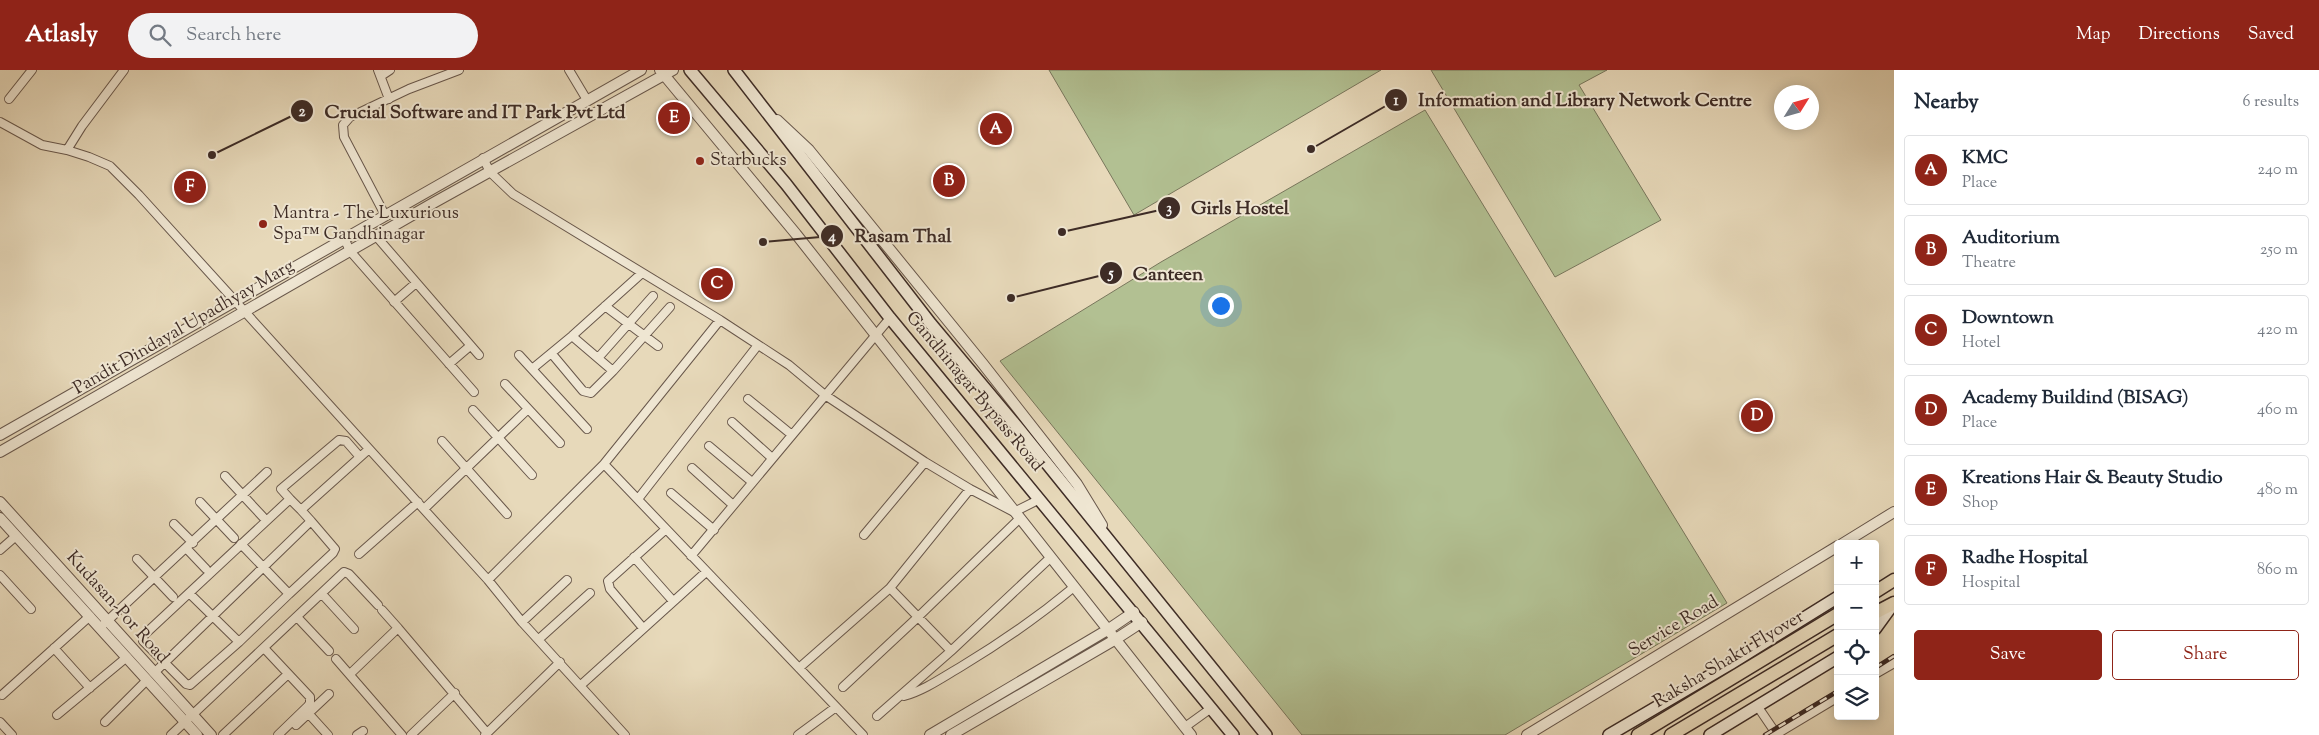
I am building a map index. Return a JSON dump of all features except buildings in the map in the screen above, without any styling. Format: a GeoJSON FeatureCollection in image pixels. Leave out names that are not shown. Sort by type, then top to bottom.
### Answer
{"type":"FeatureCollection","features":[{"type":"Feature","properties":{"kind":"main road","name":"Gandhinagar Bypass Road"},"geometry":{"type":"LineString","coordinates":[[690,70],[786,184],[890,318],[1134,612],[1210,709],[1233,735]]}},
{"type":"Feature","properties":{"kind":"main road","name":"Gandhinagar Bypass Road"},"geometry":{"type":"LineString","coordinates":[[734,70],[931,324],[1025,436],[1122,559],[1266,735]]}},
{"type":"Feature","properties":{"kind":"main road"},"geometry":{"type":"LineString","coordinates":[[1879,583],[1894,579]]}},
{"type":"Feature","properties":{"kind":"main road"},"geometry":{"type":"LineString","coordinates":[[1879,589],[1894,579]]}},
{"type":"Feature","properties":{"kind":"main road"},"geometry":{"type":"LineString","coordinates":[[1609,735],[1730,664],[1834,599]]}},
{"type":"Feature","properties":{"kind":"main road"},"geometry":{"type":"LineString","coordinates":[[1879,611],[1894,603]]}},
{"type":"Feature","properties":{"kind":"main road"},"geometry":{"type":"LineString","coordinates":[[1879,624],[1894,603]]}},
{"type":"Feature","properties":{"kind":"main road","name":"Raksha Shakti Flyover"},"geometry":{"type":"LineString","coordinates":[[1638,735],[1834,617]]}},
{"type":"Feature","properties":{"kind":"main road","name":"Raksha Shakti Flyover"},"geometry":{"type":"LineString","coordinates":[[1670,735],[1834,637]]}},
{"type":"Feature","properties":{"kind":"main road"},"geometry":{"type":"LineString","coordinates":[[1710,735],[1834,660]]}},
{"type":"Feature","properties":{"kind":"street"},"geometry":{"type":"LineString","coordinates":[[67,150],[82,126],[124,70]]}},
{"type":"Feature","properties":{"kind":"street"},"geometry":{"type":"LineString","coordinates":[[389,99],[380,73],[390,70]]}},
{"type":"Feature","properties":{"kind":"street"},"geometry":{"type":"LineString","coordinates":[[385,215],[344,137],[343,126],[350,117],[409,89],[459,70]]}},
{"type":"Feature","properties":{"kind":"street"},"geometry":{"type":"LineString","coordinates":[[569,70],[587,100]]}},
{"type":"Feature","properties":{"kind":"street","name":"Pandit Dindayal Upadhyay Marg"},"geometry":{"type":"LineString","coordinates":[[0,435],[483,158],[641,70]]}},
{"type":"Feature","properties":{"kind":"street"},"geometry":{"type":"LineString","coordinates":[[9,99],[29,71]]}},
{"type":"Feature","properties":{"kind":"street"},"geometry":{"type":"LineString","coordinates":[[666,72],[1188,731],[1210,709]]}},
{"type":"Feature","properties":{"kind":"street","name":"Pandit Dindayal Upadhyay Marg"},"geometry":{"type":"LineString","coordinates":[[0,452],[666,72]]}},
{"type":"Feature","properties":{"kind":"street"},"geometry":{"type":"LineString","coordinates":[[0,122],[42,145],[90,156],[110,166],[235,300],[244,313],[418,502],[488,580],[522,622],[625,735]]}},
{"type":"Feature","properties":{"kind":"street"},"geometry":{"type":"LineString","coordinates":[[483,158],[490,172],[513,194],[720,320],[788,365],[824,396],[925,462],[1017,516]]}},
{"type":"Feature","properties":{"kind":"street"},"geometry":{"type":"LineString","coordinates":[[376,236],[479,355]]}},
{"type":"Feature","properties":{"kind":"street"},"geometry":{"type":"LineString","coordinates":[[344,238],[350,251],[474,392]]}},
{"type":"Feature","properties":{"kind":"street"},"geometry":{"type":"LineString","coordinates":[[532,369],[552,354],[642,272]]}},
{"type":"Feature","properties":{"kind":"street"},"geometry":{"type":"LineString","coordinates":[[394,302],[416,283]]}},
{"type":"Feature","properties":{"kind":"street"},"geometry":{"type":"LineString","coordinates":[[598,358],[653,296]]}},
{"type":"Feature","properties":{"kind":"street"},"geometry":{"type":"LineString","coordinates":[[605,306],[658,346]]}},
{"type":"Feature","properties":{"kind":"street"},"geometry":{"type":"LineString","coordinates":[[552,354],[587,393],[591,392],[613,371],[670,307]]}},
{"type":"Feature","properties":{"kind":"street"},"geometry":{"type":"LineString","coordinates":[[691,556],[890,318]]}},
{"type":"Feature","properties":{"kind":"street"},"geometry":{"type":"LineString","coordinates":[[488,580],[604,464],[720,320]]}},
{"type":"Feature","properties":{"kind":"street"},"geometry":{"type":"LineString","coordinates":[[572,336],[613,371]]}},
{"type":"Feature","properties":{"kind":"street"},"geometry":{"type":"LineString","coordinates":[[638,499],[758,345]]}},
{"type":"Feature","properties":{"kind":"street"},"geometry":{"type":"LineString","coordinates":[[449,364],[470,346]]}},
{"type":"Feature","properties":{"kind":"street"},"geometry":{"type":"LineString","coordinates":[[519,355],[587,429]]}},
{"type":"Feature","properties":{"kind":"street"},"geometry":{"type":"LineString","coordinates":[[504,384],[560,443]]}},
{"type":"Feature","properties":{"kind":"street"},"geometry":{"type":"LineString","coordinates":[[748,399],[792,435]]}},
{"type":"Feature","properties":{"kind":"street"},"geometry":{"type":"LineString","coordinates":[[424,509],[528,409]]}},
{"type":"Feature","properties":{"kind":"street"},"geometry":{"type":"LineString","coordinates":[[473,410],[532,475]]}},
{"type":"Feature","properties":{"kind":"street"},"geometry":{"type":"LineString","coordinates":[[732,422],[772,458]]}},
{"type":"Feature","properties":{"kind":"street"},"geometry":{"type":"LineString","coordinates":[[290,499],[142,638],[186,684],[190,685],[239,642],[333,553],[334,549],[311,521],[281,489],[339,440],[346,441],[360,457]]}},
{"type":"Feature","properties":{"kind":"street"},"geometry":{"type":"LineString","coordinates":[[442,441],[507,514]]}},
{"type":"Feature","properties":{"kind":"street"},"geometry":{"type":"LineString","coordinates":[[709,446],[752,482]]}},
{"type":"Feature","properties":{"kind":"street"},"geometry":{"type":"LineString","coordinates":[[301,510],[369,449]]}},
{"type":"Feature","properties":{"kind":"street"},"geometry":{"type":"LineString","coordinates":[[864,535],[925,462]]}},
{"type":"Feature","properties":{"kind":"street"},"geometry":{"type":"LineString","coordinates":[[604,464],[863,735]]}},
{"type":"Feature","properties":{"kind":"street"},"geometry":{"type":"LineString","coordinates":[[692,468],[734,506]]}},
{"type":"Feature","properties":{"kind":"street"},"geometry":{"type":"LineString","coordinates":[[104,624],[187,549],[267,472]]}},
{"type":"Feature","properties":{"kind":"street"},"geometry":{"type":"LineString","coordinates":[[226,476],[263,517]]}},
{"type":"Feature","properties":{"kind":"street"},"geometry":{"type":"LineString","coordinates":[[799,668],[890,588],[970,489]]}},
{"type":"Feature","properties":{"kind":"street"},"geometry":{"type":"LineString","coordinates":[[672,493],[714,530]]}},
{"type":"Feature","properties":{"kind":"street"},"geometry":{"type":"LineString","coordinates":[[843,688],[918,616],[1017,516],[1040,499]]}},
{"type":"Feature","properties":{"kind":"street","name":"Kudasan-Por Road"},"geometry":{"type":"LineString","coordinates":[[0,502],[151,676],[190,719],[211,735]]}},
{"type":"Feature","properties":{"kind":"street"},"geometry":{"type":"LineString","coordinates":[[200,502],[234,538]]}},
{"type":"Feature","properties":{"kind":"street"},"geometry":{"type":"LineString","coordinates":[[359,554],[418,502]]}},
{"type":"Feature","properties":{"kind":"street"},"geometry":{"type":"LineString","coordinates":[[1848,540],[1894,512]]}},
{"type":"Feature","properties":{"kind":"street","name":"Kudasan-Por Road"},"geometry":{"type":"LineString","coordinates":[[0,518],[90,616],[104,624],[127,657],[151,676]]}},
{"type":"Feature","properties":{"kind":"street"},"geometry":{"type":"LineString","coordinates":[[105,722],[311,521]]}},
{"type":"Feature","properties":{"kind":"street"},"geometry":{"type":"LineString","coordinates":[[174,524],[193,542]]}},
{"type":"Feature","properties":{"kind":"street"},"geometry":{"type":"LineString","coordinates":[[644,628],[608,585],[611,577],[666,529]]}},
{"type":"Feature","properties":{"kind":"street"},"geometry":{"type":"LineString","coordinates":[[0,550],[16,536]]}},
{"type":"Feature","properties":{"kind":"street"},"geometry":{"type":"LineString","coordinates":[[241,544],[289,594]]}},
{"type":"Feature","properties":{"kind":"street","name":"Service Road"},"geometry":{"type":"LineString","coordinates":[[1527,735],[1834,548]]}},
{"type":"Feature","properties":{"kind":"street"},"geometry":{"type":"LineString","coordinates":[[187,549],[206,569]]}},
{"type":"Feature","properties":{"kind":"street"},"geometry":{"type":"LineString","coordinates":[[634,557],[673,601]]}},
{"type":"Feature","properties":{"kind":"street"},"geometry":{"type":"LineString","coordinates":[[878,716],[900,698],[1050,558]]}},
{"type":"Feature","properties":{"kind":"street"},"geometry":{"type":"LineString","coordinates":[[137,560],[173,598]]}},
{"type":"Feature","properties":{"kind":"street"},"geometry":{"type":"LineString","coordinates":[[171,735],[342,574],[347,572],[455,693],[486,734],[560,662]]}},
{"type":"Feature","properties":{"kind":"street"},"geometry":{"type":"LineString","coordinates":[[581,685],[706,572]]}},
{"type":"Feature","properties":{"kind":"street"},"geometry":{"type":"LineString","coordinates":[[0,575],[31,609]]}},
{"type":"Feature","properties":{"kind":"street"},"geometry":{"type":"LineString","coordinates":[[522,622],[567,580]]}},
{"type":"Feature","properties":{"kind":"street"},"geometry":{"type":"LineString","coordinates":[[900,698],[933,683],[997,645],[1034,620],[1074,587]]}},
{"type":"Feature","properties":{"kind":"street"},"geometry":{"type":"LineString","coordinates":[[890,588],[951,651]]}},
{"type":"Feature","properties":{"kind":"street"},"geometry":{"type":"LineString","coordinates":[[189,593],[239,642]]}},
{"type":"Feature","properties":{"kind":"street"},"geometry":{"type":"LineString","coordinates":[[539,639],[590,593]]}},
{"type":"Feature","properties":{"kind":"street"},"geometry":{"type":"LineString","coordinates":[[322,594],[354,629]]}},
{"type":"Feature","properties":{"kind":"street"},"geometry":{"type":"LineString","coordinates":[[930,735],[1109,629],[1134,612]]}},
{"type":"Feature","properties":{"kind":"street"},"geometry":{"type":"LineString","coordinates":[[2,695],[90,616]]}},
{"type":"Feature","properties":{"kind":"street"},"geometry":{"type":"LineString","coordinates":[[297,617],[329,652]]}},
{"type":"Feature","properties":{"kind":"street"},"geometry":{"type":"LineString","coordinates":[[951,735],[1142,622]]}},
{"type":"Feature","properties":{"kind":"street"},"geometry":{"type":"LineString","coordinates":[[350,674],[398,628]]}},
{"type":"Feature","properties":{"kind":"street"},"geometry":{"type":"LineString","coordinates":[[54,648],[90,688]]}},
{"type":"Feature","properties":{"kind":"street"},"geometry":{"type":"LineString","coordinates":[[264,648],[310,697],[310,702],[278,735]]}},
{"type":"Feature","properties":{"kind":"street"},"geometry":{"type":"LineString","coordinates":[[58,715],[127,657]]}},
{"type":"Feature","properties":{"kind":"street"},"geometry":{"type":"LineString","coordinates":[[336,660],[402,735]]}},
{"type":"Feature","properties":{"kind":"street"},"geometry":{"type":"LineString","coordinates":[[1879,671],[1894,662]]}},
{"type":"Feature","properties":{"kind":"street"},"geometry":{"type":"LineString","coordinates":[[223,735],[288,674]]}},
{"type":"Feature","properties":{"kind":"street"},"geometry":{"type":"LineString","coordinates":[[411,735],[455,693]]}},
{"type":"Feature","properties":{"kind":"street"},"geometry":{"type":"LineString","coordinates":[[285,735],[329,694]]}},
{"type":"Feature","properties":{"kind":"street"},"geometry":{"type":"LineString","coordinates":[[1758,707],[1775,735],[1834,698]]}},
{"type":"Feature","properties":{"kind":"street"},"geometry":{"type":"LineString","coordinates":[[798,735],[836,707]]}},
{"type":"Feature","properties":{"kind":"street"},"geometry":{"type":"LineString","coordinates":[[308,713],[328,735]]}},
{"type":"Feature","properties":{"kind":"street","name":"Kudasan-Por Road"},"geometry":{"type":"LineString","coordinates":[[190,719],[197,735]]}},
{"type":"Feature","properties":{"kind":"street"},"geometry":{"type":"LineString","coordinates":[[0,722],[12,735]]}},
{"type":"Feature","properties":{"kind":"green space"},"geometry":{"type":"Polygon","coordinates":[[[1049,70],[1381,70],[1134,215],[1049,70]]]}},
{"type":"Feature","properties":{"kind":"green space"},"geometry":{"type":"Polygon","coordinates":[[[1431,70],[1607,70],[1579,85],[1661,220],[1555,277],[1431,70]]]}},
{"type":"Feature","properties":{"kind":"green space"},"geometry":{"type":"Polygon","coordinates":[[[1425,110],[1727,603],[1505,735],[1302,735],[1000,361],[1161,262],[1425,110]]]}},
{"type":"Feature","properties":{"kind":"railway"},"geometry":{"type":"LineString","coordinates":[[1879,665],[1894,656]]}},
{"type":"Feature","properties":{"kind":"railway"},"geometry":{"type":"LineString","coordinates":[[1765,735],[1834,693]]}},
{"type":"Feature","properties":{"kind":"place","name":"Kreations Hair & Beauty Studio"},"geometry":{"type":"Point","coordinates":[674,118]}},
{"type":"Feature","properties":{"kind":"place","name":"KMC"},"geometry":{"type":"Point","coordinates":[996,129]}},
{"type":"Feature","properties":{"kind":"place","name":"Information and Library Network Centre"},"geometry":{"type":"Point","coordinates":[1311,149]}},
{"type":"Feature","properties":{"kind":"place","name":"Crucial Software and IT Park Pvt Ltd"},"geometry":{"type":"Point","coordinates":[212,155]}},
{"type":"Feature","properties":{"kind":"place","name":"Starbucks"},"geometry":{"type":"Point","coordinates":[700,161]}},
{"type":"Feature","properties":{"kind":"place","name":"Auditorium"},"geometry":{"type":"Point","coordinates":[949,181]}},
{"type":"Feature","properties":{"kind":"place","name":"Radhe Hospital"},"geometry":{"type":"Point","coordinates":[190,187]}},
{"type":"Feature","properties":{"kind":"place","name":"Mantra - The Luxurious Spa™ Gandhinagar"},"geometry":{"type":"Point","coordinates":[263,224]}},
{"type":"Feature","properties":{"kind":"place","name":"Girls Hostel"},"geometry":{"type":"Point","coordinates":[1062,232]}},
{"type":"Feature","properties":{"kind":"place","name":"Rasam Thal"},"geometry":{"type":"Point","coordinates":[763,242]}},
{"type":"Feature","properties":{"kind":"place","name":"Downtown"},"geometry":{"type":"Point","coordinates":[717,284]}},
{"type":"Feature","properties":{"kind":"place","name":"Canteen"},"geometry":{"type":"Point","coordinates":[1011,298]}},
{"type":"Feature","properties":{"kind":"place","name":"Academy Buildind (BISAG)"},"geometry":{"type":"Point","coordinates":[1757,416]}}]}
